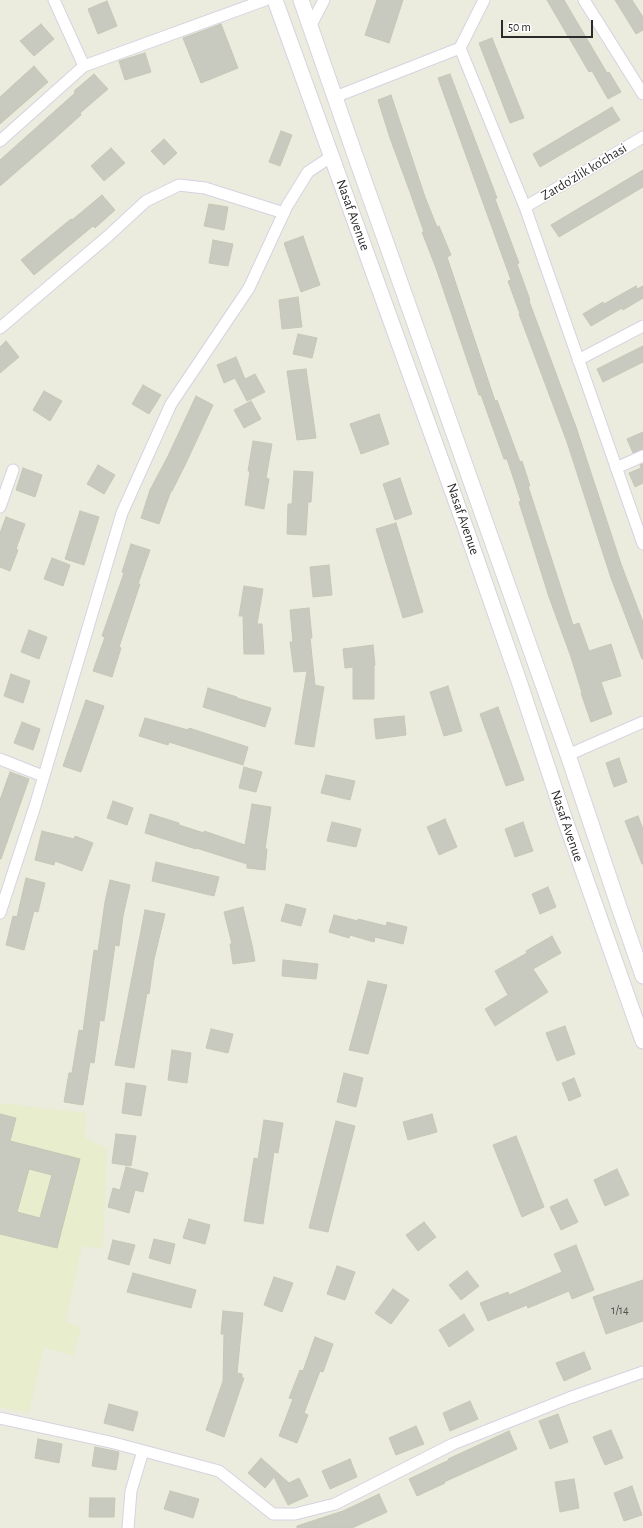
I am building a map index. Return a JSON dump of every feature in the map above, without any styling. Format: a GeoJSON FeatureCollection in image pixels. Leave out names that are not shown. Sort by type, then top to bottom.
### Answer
{"type":"FeatureCollection","features":[{"type":"Feature","properties":{"kind":"main road","name":"Nasaf Avenue"},"geometry":{"type":"LineString","coordinates":[[275,0],[464,522],[564,817],[643,1041]]}},
{"type":"Feature","properties":{"kind":"main road","name":"Nasaf Avenue"},"geometry":{"type":"LineString","coordinates":[[301,0],[568,755],[643,976]]}},
{"type":"Feature","properties":{"kind":"street"},"geometry":{"type":"LineString","coordinates":[[54,0],[84,66]]}},
{"type":"Feature","properties":{"kind":"street"},"geometry":{"type":"LineString","coordinates":[[0,141],[84,66],[265,0]]}},
{"type":"Feature","properties":{"kind":"street"},"geometry":{"type":"LineString","coordinates":[[311,25],[324,0]]}},
{"type":"Feature","properties":{"kind":"street"},"geometry":{"type":"LineString","coordinates":[[335,97],[460,48],[484,0]]}},
{"type":"Feature","properties":{"kind":"street"},"geometry":{"type":"LineString","coordinates":[[584,0],[643,94]]}},
{"type":"Feature","properties":{"kind":"street"},"geometry":{"type":"LineString","coordinates":[[460,48],[525,207],[643,544]]}},
{"type":"Feature","properties":{"kind":"street","name":"Zardo'zlik ko'chasi"},"geometry":{"type":"LineString","coordinates":[[525,207],[643,137]]}},
{"type":"Feature","properties":{"kind":"street"},"geometry":{"type":"LineString","coordinates":[[0,913],[122,513],[171,404],[249,288],[284,213],[308,172],[332,156]]}},
{"type":"Feature","properties":{"kind":"street"},"geometry":{"type":"LineString","coordinates":[[0,328],[107,237],[146,200],[179,185],[205,188],[284,213]]}},
{"type":"Feature","properties":{"kind":"street"},"geometry":{"type":"LineString","coordinates":[[578,360],[643,326]]}},
{"type":"Feature","properties":{"kind":"street"},"geometry":{"type":"LineString","coordinates":[[616,468],[643,456]]}},
{"type":"Feature","properties":{"kind":"street"},"geometry":{"type":"LineString","coordinates":[[0,507],[13,470]]}},
{"type":"Feature","properties":{"kind":"street"},"geometry":{"type":"LineString","coordinates":[[568,755],[643,722]]}},
{"type":"Feature","properties":{"kind":"street"},"geometry":{"type":"LineString","coordinates":[[0,760],[43,776]]}},
{"type":"Feature","properties":{"kind":"street"},"geometry":{"type":"LineString","coordinates":[[0,1418],[110,1442],[219,1471],[273,1514],[295,1514],[335,1504],[453,1444],[569,1398],[643,1372]]}},
{"type":"Feature","properties":{"kind":"street"},"geometry":{"type":"LineString","coordinates":[[128,1528],[132,1491],[143,1451]]}},
{"type":"Feature","properties":{"kind":"shaded area"},"geometry":{"type":"Polygon","coordinates":[[[0,1103],[86,1113],[85,1138],[107,1148],[103,1249],[82,1246],[66,1322],[81,1327],[73,1356],[44,1347],[29,1413],[0,1407],[0,1103]]]}},
{"type":"Feature","properties":{"kind":"building"},"geometry":{"type":"Polygon","coordinates":[[[377,0],[403,0],[389,43],[365,35],[377,0]]]}},
{"type":"Feature","properties":{"kind":"building"},"geometry":{"type":"Polygon","coordinates":[[[547,0],[564,0],[607,73],[609,72],[621,92],[608,99],[592,71],[589,72],[547,0]]]}},
{"type":"Feature","properties":{"kind":"building"},"geometry":{"type":"Polygon","coordinates":[[[615,0],[632,0],[643,17],[643,30],[636,34],[615,0]]]}},
{"type":"Feature","properties":{"kind":"building"},"geometry":{"type":"Polygon","coordinates":[[[107,1],[117,26],[98,34],[88,9],[107,1]]]}},
{"type":"Feature","properties":{"kind":"building"},"geometry":{"type":"Polygon","coordinates":[[[41,24],[54,39],[34,56],[20,41],[41,24]]]}},
{"type":"Feature","properties":{"kind":"building"},"geometry":{"type":"Polygon","coordinates":[[[221,24],[238,68],[201,83],[183,38],[221,24]]]}},
{"type":"Feature","properties":{"kind":"building"},"geometry":{"type":"Polygon","coordinates":[[[492,38],[524,118],[510,123],[479,43],[492,38]]]}},
{"type":"Feature","properties":{"kind":"building"},"geometry":{"type":"Polygon","coordinates":[[[145,53],[151,72],[125,80],[119,61],[145,53]]]}},
{"type":"Feature","properties":{"kind":"building"},"geometry":{"type":"Polygon","coordinates":[[[34,66],[48,82],[0,124],[0,97],[34,66]]]}},
{"type":"Feature","properties":{"kind":"building"},"geometry":{"type":"Polygon","coordinates":[[[94,74],[108,89],[80,113],[81,115],[0,186],[0,160],[94,74]]]}},
{"type":"Feature","properties":{"kind":"building"},"geometry":{"type":"Polygon","coordinates":[[[450,74],[497,198],[495,199],[519,263],[517,264],[530,300],[529,301],[576,427],[621,564],[643,622],[643,659],[611,578],[567,442],[519,314],[508,281],[511,280],[438,78],[450,74]]]}},
{"type":"Feature","properties":{"kind":"building"},"geometry":{"type":"Polygon","coordinates":[[[391,95],[425,197],[437,227],[439,226],[451,255],[447,257],[495,401],[497,400],[520,462],[522,461],[530,486],[528,486],[573,625],[579,623],[589,651],[611,644],[621,676],[601,682],[612,714],[591,722],[571,657],[549,597],[507,459],[504,459],[481,395],[479,395],[436,268],[422,232],[424,232],[390,138],[378,100],[391,95]]]}},
{"type":"Feature","properties":{"kind":"building"},"geometry":{"type":"Polygon","coordinates":[[[612,107],[620,120],[540,167],[533,154],[612,107]]]}},
{"type":"Feature","properties":{"kind":"building"},"geometry":{"type":"Polygon","coordinates":[[[281,131],[292,135],[280,166],[269,162],[281,131]]]}},
{"type":"Feature","properties":{"kind":"building"},"geometry":{"type":"Polygon","coordinates":[[[164,139],[177,153],[164,165],[151,151],[164,139]]]}},
{"type":"Feature","properties":{"kind":"building"},"geometry":{"type":"Polygon","coordinates":[[[111,148],[125,163],[104,181],[91,166],[111,148]]]}},
{"type":"Feature","properties":{"kind":"building"},"geometry":{"type":"Polygon","coordinates":[[[643,170],[643,187],[559,237],[551,225],[643,170]]]}},
{"type":"Feature","properties":{"kind":"building"},"geometry":{"type":"Polygon","coordinates":[[[102,195],[115,210],[95,228],[93,226],[34,275],[21,260],[102,195]]]}},
{"type":"Feature","properties":{"kind":"building"},"geometry":{"type":"Polygon","coordinates":[[[209,204],[228,207],[224,230],[204,226],[209,204]]]}},
{"type":"Feature","properties":{"kind":"building"},"geometry":{"type":"Polygon","coordinates":[[[303,236],[320,285],[301,292],[284,243],[303,236]]]}},
{"type":"Feature","properties":{"kind":"building"},"geometry":{"type":"Polygon","coordinates":[[[213,240],[233,244],[228,266],[209,263],[213,240]]]}},
{"type":"Feature","properties":{"kind":"building"},"geometry":{"type":"Polygon","coordinates":[[[636,286],[637,289],[643,286],[643,298],[591,326],[583,314],[603,302],[604,304],[636,286]]]}},
{"type":"Feature","properties":{"kind":"building"},"geometry":{"type":"Polygon","coordinates":[[[298,297],[302,327],[282,329],[279,300],[298,297]]]}},
{"type":"Feature","properties":{"kind":"building"},"geometry":{"type":"Polygon","coordinates":[[[298,334],[317,338],[312,358],[293,354],[298,334]]]}},
{"type":"Feature","properties":{"kind":"building"},"geometry":{"type":"Polygon","coordinates":[[[6,341],[19,357],[0,373],[0,347],[6,341]]]}},
{"type":"Feature","properties":{"kind":"building"},"geometry":{"type":"Polygon","coordinates":[[[643,346],[643,362],[603,382],[597,369],[643,346]]]}},
{"type":"Feature","properties":{"kind":"building"},"geometry":{"type":"Polygon","coordinates":[[[236,357],[245,379],[255,374],[265,392],[247,401],[235,378],[224,383],[217,365],[236,357]]]}},
{"type":"Feature","properties":{"kind":"building"},"geometry":{"type":"Polygon","coordinates":[[[306,369],[316,438],[297,440],[287,371],[306,369]]]}},
{"type":"Feature","properties":{"kind":"building"},"geometry":{"type":"Polygon","coordinates":[[[143,385],[161,395],[149,414],[132,404],[143,385]]]}},
{"type":"Feature","properties":{"kind":"building"},"geometry":{"type":"Polygon","coordinates":[[[44,391],[62,401],[50,421],[33,410],[44,391]]]}},
{"type":"Feature","properties":{"kind":"building"},"geometry":{"type":"Polygon","coordinates":[[[196,396],[213,405],[171,491],[159,524],[141,518],[150,490],[168,456],[196,396]]]}},
{"type":"Feature","properties":{"kind":"building"},"geometry":{"type":"Polygon","coordinates":[[[251,401],[261,419],[244,428],[234,410],[251,401]]]}},
{"type":"Feature","properties":{"kind":"building"},"geometry":{"type":"Polygon","coordinates":[[[379,414],[389,444],[361,454],[350,424],[379,414]]]}},
{"type":"Feature","properties":{"kind":"building"},"geometry":{"type":"Polygon","coordinates":[[[643,432],[643,449],[633,453],[627,439],[643,432]]]}},
{"type":"Feature","properties":{"kind":"building"},"geometry":{"type":"Polygon","coordinates":[[[253,441],[272,444],[266,478],[269,479],[264,509],[245,505],[250,471],[248,471],[253,441]]]}},
{"type":"Feature","properties":{"kind":"building"},"geometry":{"type":"Polygon","coordinates":[[[643,464],[643,483],[635,487],[629,473],[641,468],[640,465],[643,464]]]}},
{"type":"Feature","properties":{"kind":"building"},"geometry":{"type":"Polygon","coordinates":[[[98,465],[115,475],[104,494],[87,484],[98,465]]]}},
{"type":"Feature","properties":{"kind":"building"},"geometry":{"type":"Polygon","coordinates":[[[23,468],[42,475],[35,497],[16,490],[23,468]]]}},
{"type":"Feature","properties":{"kind":"building"},"geometry":{"type":"Polygon","coordinates":[[[294,471],[313,472],[311,502],[308,502],[306,535],[287,534],[288,504],[292,504],[294,471]]]}},
{"type":"Feature","properties":{"kind":"building"},"geometry":{"type":"Polygon","coordinates":[[[400,478],[412,514],[395,520],[383,484],[400,478]]]}},
{"type":"Feature","properties":{"kind":"building"},"geometry":{"type":"Polygon","coordinates":[[[80,511],[99,517],[84,565],[65,559],[80,511]]]}},
{"type":"Feature","properties":{"kind":"building"},"geometry":{"type":"Polygon","coordinates":[[[6,517],[25,524],[16,549],[18,550],[10,571],[0,567],[0,533],[6,517]]]}},
{"type":"Feature","properties":{"kind":"building"},"geometry":{"type":"Polygon","coordinates":[[[396,523],[423,612],[403,618],[376,529],[396,523]]]}},
{"type":"Feature","properties":{"kind":"building"},"geometry":{"type":"Polygon","coordinates":[[[131,544],[150,550],[119,647],[121,648],[112,677],[93,671],[105,637],[102,636],[124,573],[122,572],[131,544]]]}},
{"type":"Feature","properties":{"kind":"building"},"geometry":{"type":"Polygon","coordinates":[[[52,558],[70,565],[63,586],[44,579],[52,558]]]}},
{"type":"Feature","properties":{"kind":"building"},"geometry":{"type":"Polygon","coordinates":[[[329,565],[332,595],[313,597],[310,567],[329,565]]]}},
{"type":"Feature","properties":{"kind":"building"},"geometry":{"type":"Polygon","coordinates":[[[244,586],[263,589],[257,624],[262,624],[264,654],[244,654],[243,616],[239,616],[244,586]]]}},
{"type":"Feature","properties":{"kind":"building"},"geometry":{"type":"Polygon","coordinates":[[[309,608],[312,638],[310,638],[315,685],[324,687],[314,747],[295,744],[307,671],[294,672],[290,642],[293,642],[290,610],[309,608]]]}},
{"type":"Feature","properties":{"kind":"building"},"geometry":{"type":"Polygon","coordinates":[[[29,630],[47,637],[39,659],[21,652],[29,630]]]}},
{"type":"Feature","properties":{"kind":"building"},"geometry":{"type":"Polygon","coordinates":[[[373,645],[375,665],[374,699],[353,699],[353,667],[345,668],[343,649],[373,645]]]}},
{"type":"Feature","properties":{"kind":"building"},"geometry":{"type":"Polygon","coordinates":[[[11,674],[30,681],[23,703],[4,696],[11,674]]]}},
{"type":"Feature","properties":{"kind":"building"},"geometry":{"type":"Polygon","coordinates":[[[448,686],[462,731],[444,736],[430,692],[448,686]]]}},
{"type":"Feature","properties":{"kind":"building"},"geometry":{"type":"Polygon","coordinates":[[[208,688],[271,708],[265,727],[203,707],[208,688]]]}},
{"type":"Feature","properties":{"kind":"building"},"geometry":{"type":"Polygon","coordinates":[[[86,700],[104,706],[81,772],[63,766],[86,700]]]}},
{"type":"Feature","properties":{"kind":"building"},"geometry":{"type":"Polygon","coordinates":[[[498,707],[524,780],[506,786],[480,714],[498,707]]]}},
{"type":"Feature","properties":{"kind":"building"},"geometry":{"type":"Polygon","coordinates":[[[404,716],[406,735],[376,739],[374,719],[404,716]]]}},
{"type":"Feature","properties":{"kind":"building"},"geometry":{"type":"Polygon","coordinates":[[[145,718],[188,730],[189,728],[248,747],[243,765],[169,742],[168,745],[139,736],[145,718]]]}},
{"type":"Feature","properties":{"kind":"building"},"geometry":{"type":"Polygon","coordinates":[[[22,722],[40,729],[33,750],[14,743],[22,722]]]}},
{"type":"Feature","properties":{"kind":"building"},"geometry":{"type":"Polygon","coordinates":[[[619,758],[627,782],[614,787],[606,763],[619,758]]]}},
{"type":"Feature","properties":{"kind":"building"},"geometry":{"type":"Polygon","coordinates":[[[244,767],[262,772],[256,792],[239,788],[244,767]]]}},
{"type":"Feature","properties":{"kind":"building"},"geometry":{"type":"Polygon","coordinates":[[[10,772],[29,779],[0,859],[0,800],[10,772]]]}},
{"type":"Feature","properties":{"kind":"building"},"geometry":{"type":"Polygon","coordinates":[[[326,775],[355,781],[350,800],[321,793],[326,775]]]}},
{"type":"Feature","properties":{"kind":"building"},"geometry":{"type":"Polygon","coordinates":[[[113,801],[133,808],[127,825],[107,818],[113,801]]]}},
{"type":"Feature","properties":{"kind":"building"},"geometry":{"type":"Polygon","coordinates":[[[252,804],[271,807],[265,849],[267,849],[265,870],[247,868],[247,864],[145,833],[150,814],[179,823],[179,825],[204,833],[204,831],[245,845],[252,804]]]}},
{"type":"Feature","properties":{"kind":"building"},"geometry":{"type":"Polygon","coordinates":[[[638,816],[643,829],[643,864],[625,821],[638,816]]]}},
{"type":"Feature","properties":{"kind":"building"},"geometry":{"type":"Polygon","coordinates":[[[445,819],[457,847],[439,855],[427,827],[445,819]]]}},
{"type":"Feature","properties":{"kind":"building"},"geometry":{"type":"Polygon","coordinates":[[[332,822],[361,829],[356,847],[327,841],[332,822]]]}},
{"type":"Feature","properties":{"kind":"building"},"geometry":{"type":"Polygon","coordinates":[[[523,822],[533,851],[515,857],[505,829],[523,822]]]}},
{"type":"Feature","properties":{"kind":"building"},"geometry":{"type":"Polygon","coordinates":[[[42,831],[74,839],[75,836],[93,843],[82,871],[55,861],[54,865],[35,860],[42,831]]]}},
{"type":"Feature","properties":{"kind":"building"},"geometry":{"type":"Polygon","coordinates":[[[156,862],[219,877],[214,896],[152,881],[156,862]]]}},
{"type":"Feature","properties":{"kind":"building"},"geometry":{"type":"Polygon","coordinates":[[[26,878],[45,883],[38,912],[34,911],[24,950],[6,945],[13,916],[17,917],[26,878]]]}},
{"type":"Feature","properties":{"kind":"building"},"geometry":{"type":"Polygon","coordinates":[[[110,880],[130,885],[123,916],[119,946],[115,945],[104,1021],[100,1020],[94,1063],[90,1062],[83,1105],[64,1102],[69,1073],[72,1073],[79,1030],[83,1031],[94,950],[98,951],[105,902],[110,880]]]}},
{"type":"Feature","properties":{"kind":"building"},"geometry":{"type":"Polygon","coordinates":[[[548,887],[556,907],[540,914],[532,894],[548,887]]]}},
{"type":"Feature","properties":{"kind":"building"},"geometry":{"type":"Polygon","coordinates":[[[286,904],[306,909],[301,926],[281,921],[286,904]]]}},
{"type":"Feature","properties":{"kind":"building"},"geometry":{"type":"Polygon","coordinates":[[[243,907],[255,961],[233,964],[230,944],[232,944],[224,912],[243,907]]]}},
{"type":"Feature","properties":{"kind":"building"},"geometry":{"type":"Polygon","coordinates":[[[145,910],[165,914],[154,959],[149,994],[147,993],[134,1068],[115,1065],[145,910]]]}},
{"type":"Feature","properties":{"kind":"building"},"geometry":{"type":"Polygon","coordinates":[[[334,915],[386,926],[387,922],[407,927],[403,944],[375,937],[374,942],[350,935],[349,938],[329,932],[334,915]]]}},
{"type":"Feature","properties":{"kind":"building"},"geometry":{"type":"Polygon","coordinates":[[[552,936],[561,953],[533,969],[548,992],[495,1026],[485,1009],[508,995],[495,971],[527,953],[526,951],[552,936]]]}},
{"type":"Feature","properties":{"kind":"building"},"geometry":{"type":"Polygon","coordinates":[[[283,960],[318,964],[316,979],[282,976],[283,960]]]}},
{"type":"Feature","properties":{"kind":"building"},"geometry":{"type":"Polygon","coordinates":[[[368,981],[387,985],[368,1054],[349,1050],[368,981]]]}},
{"type":"Feature","properties":{"kind":"building"},"geometry":{"type":"Polygon","coordinates":[[[565,1026],[575,1054],[557,1061],[546,1033],[565,1026]]]}},
{"type":"Feature","properties":{"kind":"building"},"geometry":{"type":"Polygon","coordinates":[[[211,1029],[233,1034],[228,1053],[206,1048],[211,1029]]]}},
{"type":"Feature","properties":{"kind":"building"},"geometry":{"type":"Polygon","coordinates":[[[172,1050],[191,1053],[187,1083],[168,1080],[172,1050]]]}},
{"type":"Feature","properties":{"kind":"building"},"geometry":{"type":"Polygon","coordinates":[[[344,1073],[363,1078],[356,1107],[337,1102],[344,1073]]]}},
{"type":"Feature","properties":{"kind":"building"},"geometry":{"type":"Polygon","coordinates":[[[574,1078],[581,1096],[569,1101],[562,1083],[574,1078]]]}},
{"type":"Feature","properties":{"kind":"building"},"geometry":{"type":"Polygon","coordinates":[[[126,1083],[146,1086],[141,1116],[122,1113],[126,1083]]]}},
{"type":"Feature","properties":{"kind":"building"},"geometry":{"type":"Polygon","coordinates":[[[0,1114],[16,1118],[10,1141],[80,1159],[57,1248],[0,1234],[0,1114]],[[29,1169],[17,1212],[40,1218],[52,1175],[29,1169]]]}},
{"type":"Feature","properties":{"kind":"building"},"geometry":{"type":"Polygon","coordinates":[[[432,1114],[437,1132],[408,1140],[403,1122],[432,1114]]]}},
{"type":"Feature","properties":{"kind":"building"},"geometry":{"type":"Polygon","coordinates":[[[264,1120],[283,1123],[278,1153],[274,1152],[263,1224],[244,1221],[254,1158],[258,1159],[264,1120]]]}},
{"type":"Feature","properties":{"kind":"building"},"geometry":{"type":"Polygon","coordinates":[[[336,1121],[355,1126],[328,1232],[309,1228],[336,1121]]]}},
{"type":"Feature","properties":{"kind":"building"},"geometry":{"type":"Polygon","coordinates":[[[116,1134],[136,1136],[131,1166],[112,1163],[116,1134]]]}},
{"type":"Feature","properties":{"kind":"building"},"geometry":{"type":"Polygon","coordinates":[[[516,1136],[544,1207],[522,1217],[493,1145],[516,1136]]]}},
{"type":"Feature","properties":{"kind":"building"},"geometry":{"type":"Polygon","coordinates":[[[126,1167],[148,1173],[143,1192],[135,1190],[129,1213],[108,1207],[113,1188],[120,1190],[126,1167]]]}},
{"type":"Feature","properties":{"kind":"building"},"geometry":{"type":"Polygon","coordinates":[[[617,1169],[629,1195],[605,1206],[594,1180],[617,1169]]]}},
{"type":"Feature","properties":{"kind":"building"},"geometry":{"type":"Polygon","coordinates":[[[567,1199],[578,1222],[561,1230],[550,1207],[567,1199]]]}},
{"type":"Feature","properties":{"kind":"building"},"geometry":{"type":"Polygon","coordinates":[[[189,1219],[210,1225],[205,1244],[183,1238],[189,1219]]]}},
{"type":"Feature","properties":{"kind":"building"},"geometry":{"type":"Polygon","coordinates":[[[424,1222],[436,1237],[418,1251],[406,1235],[424,1222]]]}},
{"type":"Feature","properties":{"kind":"building"},"geometry":{"type":"Polygon","coordinates":[[[154,1239],[175,1244],[170,1264],[149,1258],[154,1239]]]}},
{"type":"Feature","properties":{"kind":"building"},"geometry":{"type":"Polygon","coordinates":[[[113,1240],[135,1245],[129,1265],[108,1259],[113,1240]]]}},
{"type":"Feature","properties":{"kind":"building"},"geometry":{"type":"Polygon","coordinates":[[[576,1245],[594,1290],[572,1299],[569,1291],[528,1308],[527,1305],[488,1321],[480,1303],[508,1292],[509,1295],[562,1272],[554,1254],[576,1245]]]}},
{"type":"Feature","properties":{"kind":"building"},"geometry":{"type":"Polygon","coordinates":[[[337,1266],[355,1272],[345,1300],[327,1294],[337,1266]]]}},
{"type":"Feature","properties":{"kind":"building"},"geometry":{"type":"Polygon","coordinates":[[[467,1271],[479,1286],[461,1300],[449,1285],[467,1271]]]}},
{"type":"Feature","properties":{"kind":"building"},"geometry":{"type":"Polygon","coordinates":[[[133,1273],[196,1290],[191,1308],[127,1292],[133,1273]]]}},
{"type":"Feature","properties":{"kind":"building"},"geometry":{"type":"Polygon","coordinates":[[[274,1277],[293,1283],[282,1312],[264,1305],[274,1277]]]}},
{"type":"Feature","properties":{"kind":"building"},"geometry":{"type":"Polygon","coordinates":[[[643,1280],[643,1321],[606,1334],[593,1297],[643,1280]]]}},
{"type":"Feature","properties":{"kind":"building"},"geometry":{"type":"Polygon","coordinates":[[[393,1289],[409,1300],[391,1324],[375,1313],[393,1289]]]}},
{"type":"Feature","properties":{"kind":"building"},"geometry":{"type":"Polygon","coordinates":[[[223,1311],[243,1313],[237,1373],[242,1374],[242,1378],[244,1378],[224,1437],[206,1430],[223,1381],[224,1334],[221,1334],[223,1311]]]}},
{"type":"Feature","properties":{"kind":"building"},"geometry":{"type":"Polygon","coordinates":[[[464,1314],[474,1330],[449,1347],[439,1330],[464,1314]]]}},
{"type":"Feature","properties":{"kind":"building"},"geometry":{"type":"Polygon","coordinates":[[[315,1337],[333,1344],[323,1372],[320,1371],[304,1413],[308,1415],[297,1443],[279,1436],[293,1399],[289,1398],[300,1370],[303,1371],[315,1337]]]}},
{"type":"Feature","properties":{"kind":"building"},"geometry":{"type":"Polygon","coordinates":[[[584,1352],[591,1369],[564,1381],[556,1363],[584,1352]]]}},
{"type":"Feature","properties":{"kind":"building"},"geometry":{"type":"Polygon","coordinates":[[[470,1401],[478,1419],[450,1431],[443,1413],[470,1401]]]}},
{"type":"Feature","properties":{"kind":"building"},"geometry":{"type":"Polygon","coordinates":[[[109,1404],[138,1412],[133,1431],[104,1423],[109,1404]]]}},
{"type":"Feature","properties":{"kind":"building"},"geometry":{"type":"Polygon","coordinates":[[[558,1414],[568,1442],[550,1449],[539,1421],[558,1414]]]}},
{"type":"Feature","properties":{"kind":"building"},"geometry":{"type":"Polygon","coordinates":[[[416,1426],[424,1444],[396,1455],[389,1438],[416,1426]]]}},
{"type":"Feature","properties":{"kind":"building"},"geometry":{"type":"Polygon","coordinates":[[[611,1430],[623,1458],[605,1465],[593,1437],[611,1430]]]}},
{"type":"Feature","properties":{"kind":"building"},"geometry":{"type":"Polygon","coordinates":[[[509,1431],[517,1449],[417,1496],[409,1479],[509,1431]]]}},
{"type":"Feature","properties":{"kind":"building"},"geometry":{"type":"Polygon","coordinates":[[[38,1439],[62,1444],[59,1463],[35,1458],[38,1439]]]}},
{"type":"Feature","properties":{"kind":"building"},"geometry":{"type":"Polygon","coordinates":[[[95,1447],[119,1452],[116,1470],[92,1466],[95,1447]]]}},
{"type":"Feature","properties":{"kind":"building"},"geometry":{"type":"Polygon","coordinates":[[[261,1458],[289,1483],[299,1478],[308,1496],[288,1505],[274,1477],[265,1488],[248,1473],[261,1458]]]}},
{"type":"Feature","properties":{"kind":"building"},"geometry":{"type":"Polygon","coordinates":[[[350,1459],[357,1477],[330,1489],[322,1471],[350,1459]]]}},
{"type":"Feature","properties":{"kind":"building"},"geometry":{"type":"Polygon","coordinates":[[[574,1479],[579,1508],[560,1512],[555,1482],[574,1479]]]}},
{"type":"Feature","properties":{"kind":"building"},"geometry":{"type":"Polygon","coordinates":[[[632,1486],[642,1515],[624,1521],[614,1493],[632,1486]]]}},
{"type":"Feature","properties":{"kind":"building"},"geometry":{"type":"Polygon","coordinates":[[[170,1491],[199,1499],[193,1518],[164,1509],[170,1491]]]}},
{"type":"Feature","properties":{"kind":"building"},"geometry":{"type":"Polygon","coordinates":[[[379,1494],[387,1512],[352,1528],[297,1528],[297,1526],[343,1511],[379,1494]]]}},
{"type":"Feature","properties":{"kind":"building"},"geometry":{"type":"Polygon","coordinates":[[[90,1498],[115,1498],[114,1517],[89,1517],[90,1498]]]}}]}
